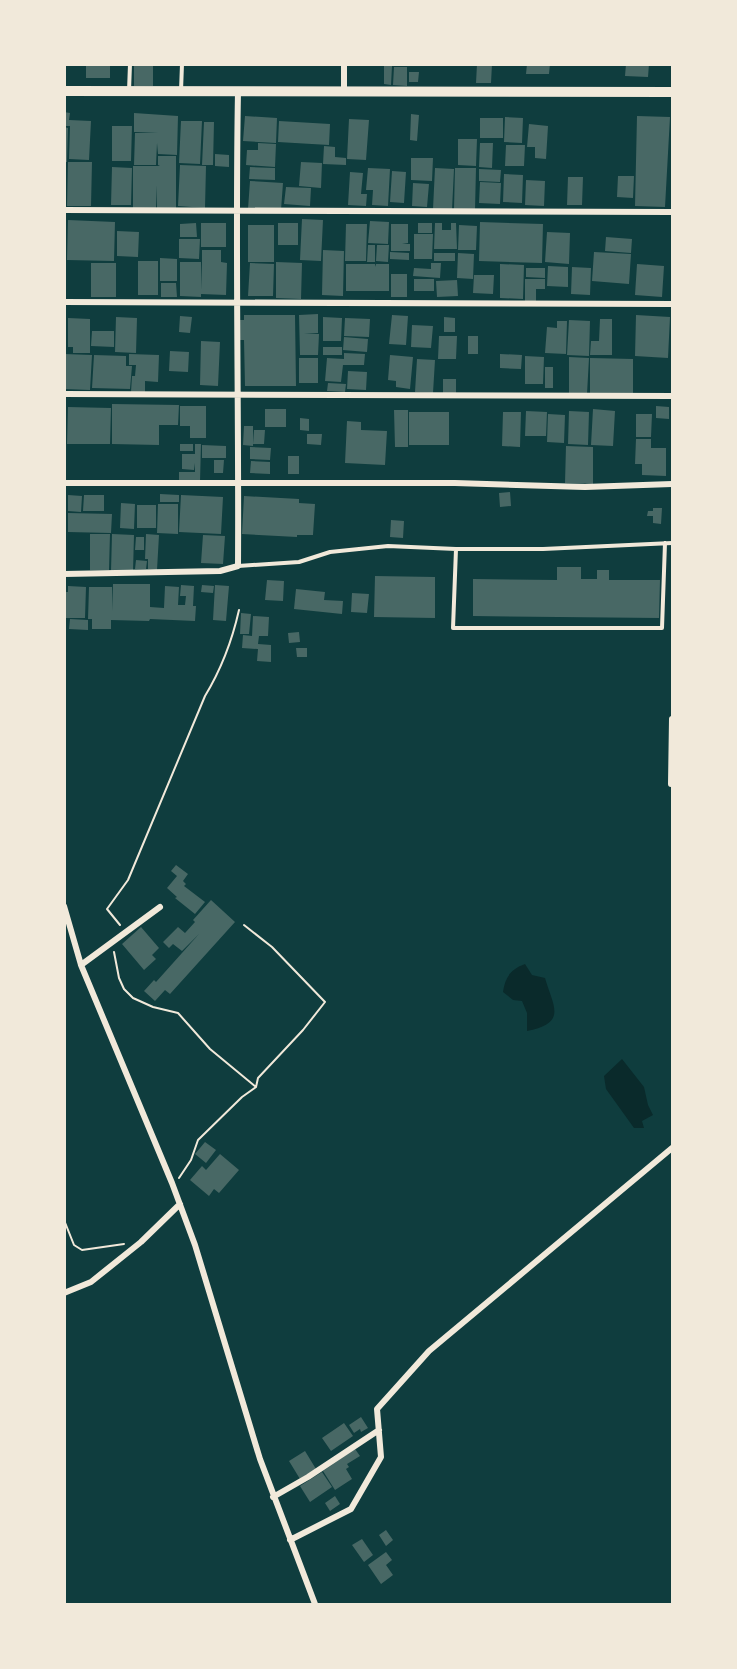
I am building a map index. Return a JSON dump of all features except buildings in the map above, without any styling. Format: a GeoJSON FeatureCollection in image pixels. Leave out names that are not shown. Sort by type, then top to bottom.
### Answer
{"type":"FeatureCollection","features":[{"type":"Feature","properties":{"kind":"main road"},"geometry":{"type":"LineString","coordinates":[[64,91],[672,92]]}},
{"type":"Feature","properties":{"kind":"street"},"geometry":{"type":"LineString","coordinates":[[344,64],[344,92]]}},
{"type":"Feature","properties":{"kind":"street"},"geometry":{"type":"LineString","coordinates":[[64,574],[220,571],[238,566],[239,394],[236,211],[238,92]]}},
{"type":"Feature","properties":{"kind":"street"},"geometry":{"type":"LineString","coordinates":[[64,210],[672,212]]}},
{"type":"Feature","properties":{"kind":"street"},"geometry":{"type":"LineString","coordinates":[[64,302],[672,304]]}},
{"type":"Feature","properties":{"kind":"street"},"geometry":{"type":"LineString","coordinates":[[64,394],[672,396]]}},
{"type":"Feature","properties":{"kind":"street"},"geometry":{"type":"LineString","coordinates":[[64,483],[455,483],[585,487],[672,484]]}},
{"type":"Feature","properties":{"kind":"street"},"geometry":{"type":"LineString","coordinates":[[671,784],[672,719]]}},
{"type":"Feature","properties":{"kind":"street"},"geometry":{"type":"LineString","coordinates":[[64,906],[81,965],[172,1183],[195,1245],[273,1497],[315,1605]]}},
{"type":"Feature","properties":{"kind":"street"},"geometry":{"type":"LineString","coordinates":[[81,965],[160,907]]}},
{"type":"Feature","properties":{"kind":"street"},"geometry":{"type":"LineString","coordinates":[[290,1540],[351,1509],[381,1457],[377,1409],[429,1351],[672,1148]]}},
{"type":"Feature","properties":{"kind":"street"},"geometry":{"type":"LineString","coordinates":[[64,1293],[91,1282],[141,1242],[180,1204]]}},
{"type":"Feature","properties":{"kind":"street"},"geometry":{"type":"LineString","coordinates":[[273,1497],[309,1477],[379,1431]]}},
{"type":"Feature","properties":{"kind":"lane"},"geometry":{"type":"LineString","coordinates":[[129,92],[130,64]]}},
{"type":"Feature","properties":{"kind":"lane"},"geometry":{"type":"LineString","coordinates":[[181,92],[182,64]]}},
{"type":"Feature","properties":{"kind":"lane"},"geometry":{"type":"LineString","coordinates":[[456,549],[453,628],[662,628],[665,543]]}},
{"type":"Feature","properties":{"kind":"lane"},"geometry":{"type":"LineString","coordinates":[[238,566],[299,562],[330,552],[388,546],[543,549],[672,543]]}},
{"type":"Feature","properties":{"kind":"path"},"geometry":{"type":"LineString","coordinates":[[125,932],[107,909],[128,880],[205,696],[219,672],[232,641],[239,610]]}},
{"type":"Feature","properties":{"kind":"path"},"geometry":{"type":"LineString","coordinates":[[172,1183],[182,1176],[198,1140],[242,1097],[256,1087],[258,1078],[303,1030],[325,1002],[272,947],[244,925]]}},
{"type":"Feature","properties":{"kind":"path"},"geometry":{"type":"LineString","coordinates":[[113,942],[119,978],[124,989],[133,998],[153,1007],[178,1013],[210,1048],[256,1087]]}},
{"type":"Feature","properties":{"kind":"path"},"geometry":{"type":"LineString","coordinates":[[64,1220],[74,1245],[82,1250],[141,1242]]}},
{"type":"Feature","properties":{"kind":"water"},"geometry":{"type":"Polygon","coordinates":[[[525,964],[532,975],[545,978],[554,1005],[553,1018],[548,1023],[540,1028],[527,1031],[527,1013],[522,1001],[513,1000],[503,992],[509,974],[525,964]]]}},
{"type":"Feature","properties":{"kind":"water"},"geometry":{"type":"Polygon","coordinates":[[[622,1059],[644,1087],[653,1115],[642,1121],[644,1128],[634,1128],[606,1089],[604,1076],[622,1059]]]}}]}
